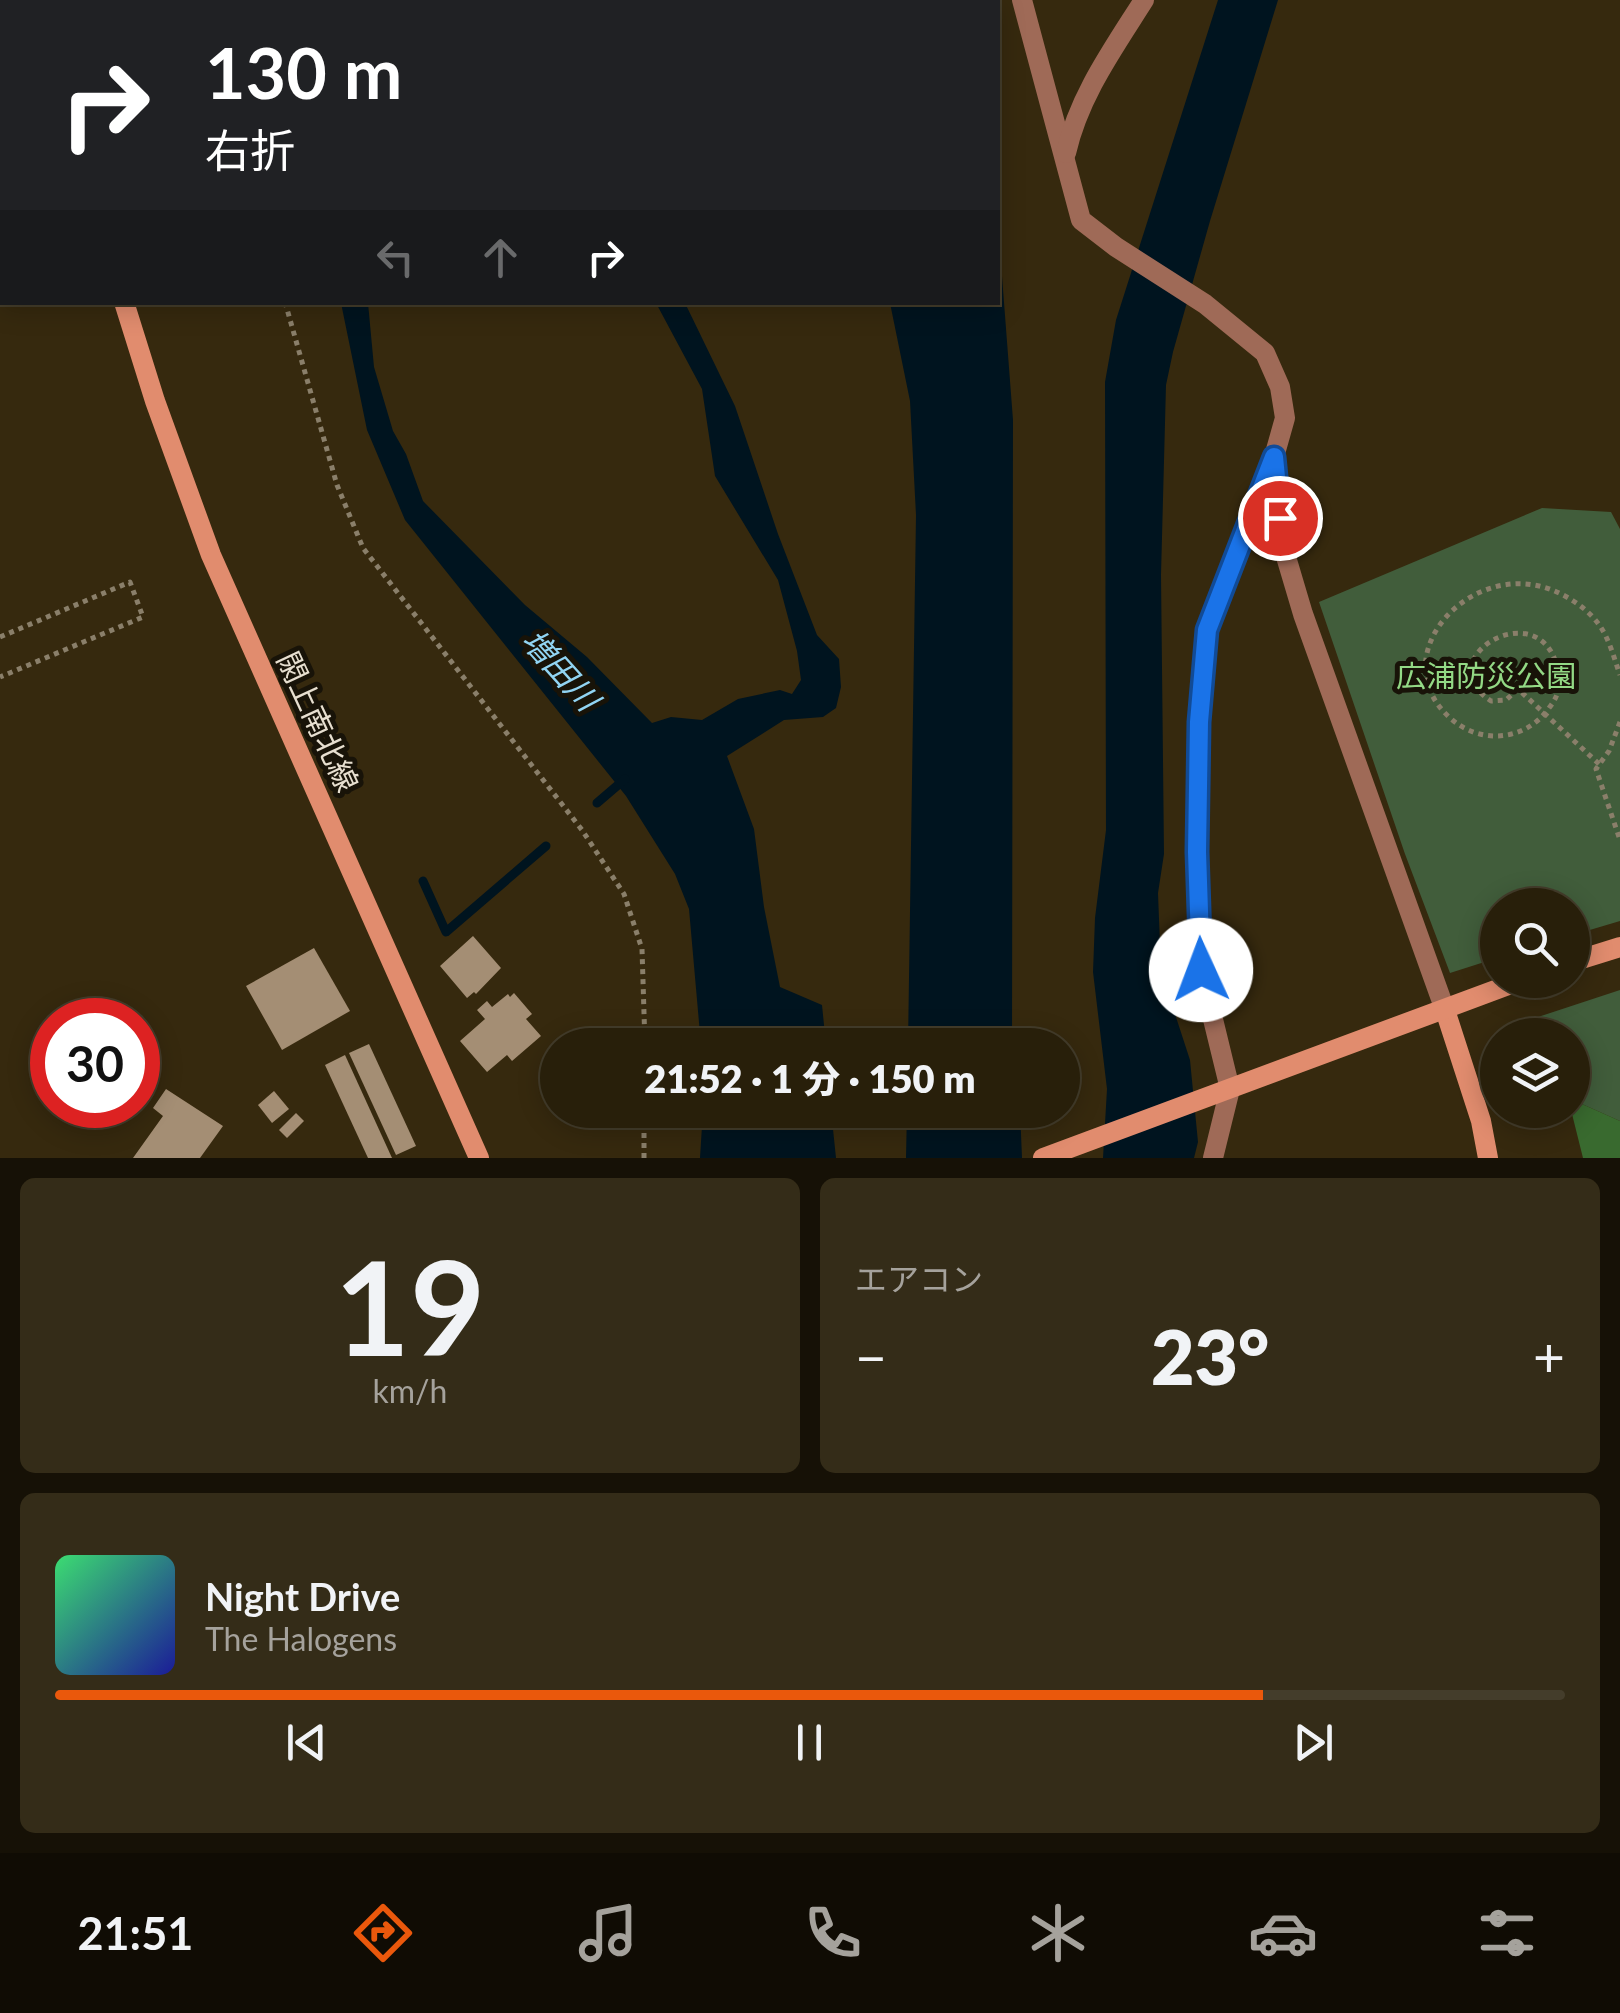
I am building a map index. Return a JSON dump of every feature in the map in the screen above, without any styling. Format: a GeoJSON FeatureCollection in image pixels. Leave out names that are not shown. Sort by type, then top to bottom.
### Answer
{"type":"FeatureCollection","features":[{"type":"Feature","properties":{"kind":"street"},"geometry":{"type":"LineString","coordinates":[[1022,0],[1081,220],[1205,304],[1265,353],[1280,387],[1285,418],[1274,457],[1207,630],[1199,722],[1197,852],[1201,970],[1222,1092],[1213,1158]]}},
{"type":"Feature","properties":{"kind":"street"},"geometry":{"type":"LineString","coordinates":[[1065,160],[1072,124],[1090,86],[1144,0]]}},
{"type":"Feature","properties":{"kind":"street","name":"閖上南北線"},"geometry":{"type":"LineString","coordinates":[[125,305],[211,555],[479,1158]]}},
{"type":"Feature","properties":{"kind":"street"},"geometry":{"type":"LineString","coordinates":[[1274,457],[1284,550],[1303,614],[1445,1010],[1481,1121],[1488,1158]]}},
{"type":"Feature","properties":{"kind":"street"},"geometry":{"type":"LineString","coordinates":[[1590,956],[1620,947]]}},
{"type":"Feature","properties":{"kind":"street"},"geometry":{"type":"LineString","coordinates":[[1054,1154],[1480,996]]}},
{"type":"Feature","properties":{"kind":"path"},"geometry":{"type":"LineString","coordinates":[[286,305],[337,485],[363,548],[571,815],[624,894],[642,949],[644,1028]]}},
{"type":"Feature","properties":{"kind":"path"},"geometry":{"type":"LineString","coordinates":[[0,637],[130,582],[143,617],[0,677]]}},
{"type":"Feature","properties":{"kind":"path"},"geometry":{"type":"LineString","coordinates":[[1599,764],[1545,714],[1518,689],[1506,700],[1498,701],[1480,693],[1472,683],[1470,669],[1484,644],[1499,635],[1530,634],[1550,651],[1557,664],[1559,685],[1545,714],[1521,732],[1497,736],[1472,732],[1441,708],[1430,688],[1428,654],[1448,613],[1462,600],[1509,583],[1530,583],[1562,594],[1598,622],[1620,675]]}},
{"type":"Feature","properties":{"kind":"path"},"geometry":{"type":"LineString","coordinates":[[1620,722],[1596,769],[1620,840]]}},
{"type":"Feature","properties":{"kind":"path"},"geometry":{"type":"LineString","coordinates":[[644,1128],[644,1158]]}},
{"type":"Feature","properties":{"kind":"green space","name":"広浦防災公園"},"geometry":{"type":"Polygon","coordinates":[[[1542,508],[1611,512],[1620,529],[1620,921],[1590,930],[1590,888],[1480,888],[1480,963],[1450,973],[1319,602],[1542,508]]]}},
{"type":"Feature","properties":{"kind":"green space"},"geometry":{"type":"Polygon","coordinates":[[[1620,990],[1620,1121],[1590,1108],[1590,1018],[1538,1017],[1620,990]]]}},
{"type":"Feature","properties":{"kind":"green space"},"geometry":{"type":"Polygon","coordinates":[[[1590,1108],[1620,1121],[1620,1158],[1583,1158],[1576,1128],[1590,1128],[1590,1108]]]}},
{"type":"Feature","properties":{"kind":"water"},"geometry":{"type":"Polygon","coordinates":[[[1218,0],[1278,0],[1210,221],[1166,385],[1161,575],[1164,854],[1158,893],[1161,971],[1190,1060],[1198,1142],[1194,1158],[1103,1158],[1107,1089],[1093,972],[1106,830],[1105,382],[1116,320],[1218,0]]]}},
{"type":"Feature","properties":{"kind":"water"},"geometry":{"type":"Polygon","coordinates":[[[1000,250],[1013,420],[1012,1028],[908,1028],[916,515],[910,401],[890,305],[1000,305],[1000,250]]]}},
{"type":"Feature","properties":{"kind":"water","name":"増田川"},"geometry":{"type":"Polygon","coordinates":[[[341,305],[368,305],[374,367],[393,431],[423,501],[525,605],[587,657],[652,723],[671,717],[702,720],[738,699],[780,690],[792,694],[801,680],[778,580],[715,476],[702,389],[657,305],[686,305],[735,406],[817,635],[839,659],[841,687],[836,708],[823,717],[784,720],[727,756],[754,829],[780,987],[822,1005],[824,1028],[700,1028],[689,909],[675,874],[626,796],[405,520],[367,430],[341,305]]]}},
{"type":"Feature","properties":{"kind":"water"},"geometry":{"type":"Polygon","coordinates":[[[702,1128],[833,1128],[836,1158],[700,1158],[702,1128]]]}},
{"type":"Feature","properties":{"kind":"water"},"geometry":{"type":"Polygon","coordinates":[[[907,1128],[1021,1128],[1022,1158],[906,1158],[907,1128]]]}},
{"type":"Feature","properties":{"kind":"building"},"geometry":{"type":"Polygon","coordinates":[[[473,936],[501,968],[467,998],[440,966],[473,936]]]}},
{"type":"Feature","properties":{"kind":"building"},"geometry":{"type":"Polygon","coordinates":[[[314,948],[350,1011],[282,1050],[246,986],[314,948]]]}},
{"type":"Feature","properties":{"kind":"building"},"geometry":{"type":"Polygon","coordinates":[[[514,993],[532,1014],[526,1019],[540,1037],[512,1061],[507,1055],[487,1072],[460,1041],[485,1019],[477,1010],[487,1001],[492,1007],[508,994],[510,997],[514,993]]]}},
{"type":"Feature","properties":{"kind":"building"},"geometry":{"type":"Polygon","coordinates":[[[369,1044],[416,1146],[396,1155],[349,1053],[369,1044]]]}},
{"type":"Feature","properties":{"kind":"building"},"geometry":{"type":"Polygon","coordinates":[[[345,1055],[392,1158],[368,1158],[325,1065],[345,1055]]]}},
{"type":"Feature","properties":{"kind":"building"},"geometry":{"type":"Polygon","coordinates":[[[166,1089],[223,1126],[200,1158],[133,1158],[154,1128],[160,1128],[160,1098],[166,1089]]]}},
{"type":"Feature","properties":{"kind":"building"},"geometry":{"type":"Polygon","coordinates":[[[274,1091],[289,1109],[272,1123],[258,1105],[274,1091]]]}},
{"type":"Feature","properties":{"kind":"building"},"geometry":{"type":"Polygon","coordinates":[[[296,1113],[304,1121],[287,1138],[279,1130],[296,1113]]]}},
{"type":"Feature","properties":{"kind":"waterway"},"geometry":{"type":"LineString","coordinates":[[597,803],[625,779]]}},
{"type":"Feature","properties":{"kind":"waterway"},"geometry":{"type":"LineString","coordinates":[[423,881],[446,932],[546,846]]}},
{"type":"Feature","properties":{"kind":"route"},"geometry":{"type":"LineString","coordinates":[[1201,970],[1197,852],[1199,722],[1207,630],[1274,457],[1280,518]]}}]}
